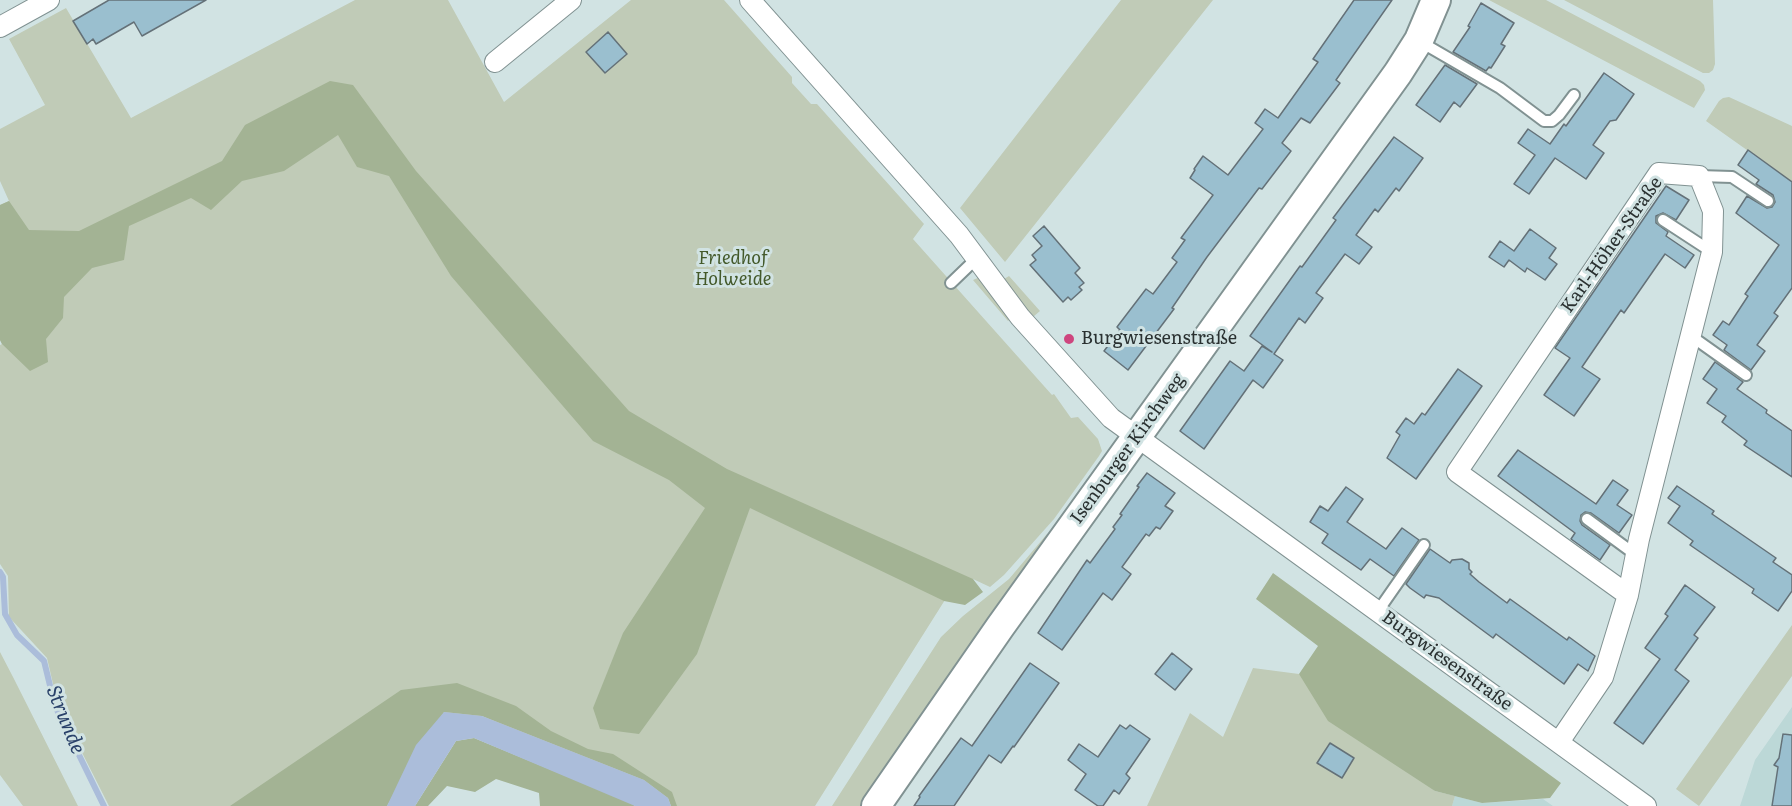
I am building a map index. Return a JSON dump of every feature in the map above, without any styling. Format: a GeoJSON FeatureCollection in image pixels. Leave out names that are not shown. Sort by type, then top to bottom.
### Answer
{"type":"FeatureCollection","features":[{"type":"Feature","properties":{"kind":"street"},"geometry":{"type":"LineString","coordinates":[[0,27],[49,0]]}},
{"type":"Feature","properties":{"kind":"street"},"geometry":{"type":"LineString","coordinates":[[495,62],[571,0]]}},
{"type":"Feature","properties":{"kind":"street","name":"Burgwiesenstraße"},"geometry":{"type":"LineString","coordinates":[[750,0],[977,258],[1020,317],[1112,418],[1646,806]]}},
{"type":"Feature","properties":{"kind":"street","name":"Isenburger Kirchweg"},"geometry":{"type":"LineString","coordinates":[[876,806],[1007,618],[1398,73],[1419,40],[1436,0]]}},
{"type":"Feature","properties":{"kind":"street","name":"Karl-Höher-Straße"},"geometry":{"type":"LineString","coordinates":[[1628,595],[1457,472],[1659,173],[1699,176]]}},
{"type":"Feature","properties":{"kind":"street"},"geometry":{"type":"LineString","coordinates":[[1559,742],[1603,677],[1628,595],[1712,252],[1713,212],[1699,176]]}},
{"type":"Feature","properties":{"kind":"lane"},"geometry":{"type":"LineString","coordinates":[[1419,40],[1500,88],[1544,121],[1551,121],[1559,115],[1574,95]]}},
{"type":"Feature","properties":{"kind":"lane"},"geometry":{"type":"LineString","coordinates":[[1699,176],[1732,177],[1768,201]]}},
{"type":"Feature","properties":{"kind":"lane"},"geometry":{"type":"LineString","coordinates":[[1663,220],[1712,252]]}},
{"type":"Feature","properties":{"kind":"lane"},"geometry":{"type":"LineString","coordinates":[[951,283],[977,258]]}},
{"type":"Feature","properties":{"kind":"lane"},"geometry":{"type":"LineString","coordinates":[[1690,336],[1746,375]]}},
{"type":"Feature","properties":{"kind":"lane"},"geometry":{"type":"LineString","coordinates":[[1587,519],[1636,555]]}},
{"type":"Feature","properties":{"kind":"lane"},"geometry":{"type":"LineString","coordinates":[[1378,610],[1424,545]]}},
{"type":"Feature","properties":{"kind":"shaded area"},"geometry":{"type":"Polygon","coordinates":[[[1792,707],[1792,806],[1740,806],[1755,760],[1792,707]]]}},
{"type":"Feature","properties":{"kind":"shaded area"},"geometry":{"type":"Polygon","coordinates":[[[1455,796],[1482,803],[1543,799],[1553,806],[1452,806],[1455,796]]]}},
{"type":"Feature","properties":{"kind":"green space","name":"Friedhof Holweide"},"geometry":{"type":"Polygon","coordinates":[[[355,0],[448,0],[504,102],[631,0],[724,0],[792,77],[792,83],[811,104],[817,104],[924,224],[913,239],[1052,395],[1054,394],[1071,418],[1078,417],[1098,439],[1102,451],[1099,456],[1054,519],[1004,575],[990,587],[973,579],[950,592],[815,806],[671,806],[668,798],[482,716],[294,806],[109,806],[58,705],[47,658],[9,617],[8,576],[0,564],[0,345],[2,344],[0,340],[0,205],[9,201],[0,181],[0,129],[45,105],[9,39],[66,8],[131,118],[355,0]]]}},
{"type":"Feature","properties":{"kind":"green space"},"geometry":{"type":"Polygon","coordinates":[[[1121,0],[1213,0],[1005,262],[960,208],[1121,0]]]}},
{"type":"Feature","properties":{"kind":"green space"},"geometry":{"type":"Polygon","coordinates":[[[1489,0],[1546,0],[1700,81],[1705,90],[1694,108],[1489,0]]]}},
{"type":"Feature","properties":{"kind":"green space"},"geometry":{"type":"Polygon","coordinates":[[[1564,0],[1713,0],[1715,64],[1713,70],[1703,73],[1564,0]]]}},
{"type":"Feature","properties":{"kind":"green space"},"geometry":{"type":"Polygon","coordinates":[[[330,81],[353,85],[416,171],[629,411],[727,469],[973,579],[983,592],[965,605],[944,601],[750,508],[697,654],[639,734],[600,729],[593,708],[623,633],[705,508],[669,480],[593,441],[451,276],[389,176],[357,167],[338,135],[284,171],[242,181],[211,210],[191,198],[129,226],[124,260],[92,268],[64,297],[63,318],[46,339],[48,362],[30,371],[2,344],[0,340],[0,205],[9,201],[29,230],[79,231],[222,161],[245,125],[330,81]]]}},
{"type":"Feature","properties":{"kind":"green space"},"geometry":{"type":"Polygon","coordinates":[[[1729,97],[1792,126],[1792,182],[1706,121],[1719,101],[1729,97]]]}},
{"type":"Feature","properties":{"kind":"green space"},"geometry":{"type":"Polygon","coordinates":[[[1009,276],[1040,311],[1033,317],[1004,279],[1009,276]]]}},
{"type":"Feature","properties":{"kind":"green space"},"geometry":{"type":"Polygon","coordinates":[[[980,277],[1009,320],[1008,321],[973,280],[980,277]]]}},
{"type":"Feature","properties":{"kind":"green space"},"geometry":{"type":"Polygon","coordinates":[[[1055,531],[863,806],[832,806],[941,637],[1009,579],[1047,534],[1055,531]]]}},
{"type":"Feature","properties":{"kind":"green space"},"geometry":{"type":"Polygon","coordinates":[[[1273,573],[1561,783],[1550,798],[1482,803],[1435,791],[1328,721],[1299,674],[1318,646],[1256,599],[1273,573]]]}},
{"type":"Feature","properties":{"kind":"green space"},"geometry":{"type":"Polygon","coordinates":[[[1792,625],[1792,676],[1699,806],[1676,789],[1792,625]]]}},
{"type":"Feature","properties":{"kind":"green space"},"geometry":{"type":"Polygon","coordinates":[[[0,652],[78,806],[23,806],[0,775],[0,652]]]}},
{"type":"Feature","properties":{"kind":"green space"},"geometry":{"type":"Polygon","coordinates":[[[1253,668],[1299,674],[1332,691],[1435,791],[1455,796],[1452,806],[1147,806],[1190,713],[1223,737],[1253,668]]]}},
{"type":"Feature","properties":{"kind":"green space"},"geometry":{"type":"Polygon","coordinates":[[[457,683],[516,706],[551,731],[588,749],[613,754],[672,792],[677,806],[671,806],[668,798],[644,780],[482,716],[444,712],[387,806],[230,806],[401,690],[457,683]]]}},
{"type":"Feature","properties":{"kind":"green space"},"geometry":{"type":"Polygon","coordinates":[[[474,738],[635,806],[540,806],[539,793],[496,779],[475,792],[447,786],[428,806],[415,806],[456,741],[474,738]]]}},
{"type":"Feature","properties":{"kind":"water"},"geometry":{"type":"Polygon","coordinates":[[[444,712],[482,716],[644,780],[668,798],[671,806],[635,806],[474,738],[456,741],[415,806],[387,806],[416,745],[444,712]]]}},
{"type":"Feature","properties":{"kind":"building"},"geometry":{"type":"Polygon","coordinates":[[[109,0],[206,0],[142,36],[134,22],[96,44],[93,39],[87,44],[73,21],[109,0]]]}},
{"type":"Feature","properties":{"kind":"building"},"geometry":{"type":"Polygon","coordinates":[[[1354,0],[1392,0],[1336,80],[1340,83],[1310,123],[1301,118],[1282,143],[1291,151],[1262,189],[1259,188],[1207,257],[1172,308],[1174,309],[1128,370],[1104,351],[1120,330],[1117,327],[1146,289],[1153,294],[1177,262],[1172,258],[1185,240],[1181,238],[1213,195],[1190,178],[1194,169],[1203,156],[1228,175],[1263,129],[1255,123],[1265,109],[1278,118],[1318,62],[1313,59],[1354,0]]]}},
{"type":"Feature","properties":{"kind":"building"},"geometry":{"type":"Polygon","coordinates":[[[1481,3],[1514,23],[1501,44],[1505,46],[1491,68],[1489,67],[1486,71],[1453,52],[1470,27],[1468,26],[1481,3]]]}},
{"type":"Feature","properties":{"kind":"building"},"geometry":{"type":"Polygon","coordinates":[[[608,32],[627,54],[605,73],[586,52],[608,32]]]}},
{"type":"Feature","properties":{"kind":"building"},"geometry":{"type":"Polygon","coordinates":[[[1445,65],[1477,84],[1460,107],[1454,102],[1440,122],[1416,105],[1445,65]]]}},
{"type":"Feature","properties":{"kind":"building"},"geometry":{"type":"Polygon","coordinates":[[[1604,73],[1634,94],[1616,120],[1610,121],[1593,145],[1604,153],[1586,179],[1555,158],[1529,194],[1514,184],[1535,155],[1518,143],[1528,129],[1550,144],[1564,124],[1566,126],[1604,73]]]}},
{"type":"Feature","properties":{"kind":"building"},"geometry":{"type":"Polygon","coordinates":[[[1394,137],[1423,158],[1399,191],[1396,188],[1378,212],[1375,209],[1356,235],[1372,247],[1359,264],[1345,254],[1316,293],[1323,298],[1305,323],[1299,318],[1274,354],[1283,360],[1263,388],[1253,380],[1204,449],[1180,431],[1230,361],[1244,371],[1262,346],[1272,352],[1250,336],[1336,220],[1333,218],[1394,137]]]}},
{"type":"Feature","properties":{"kind":"building"},"geometry":{"type":"Polygon","coordinates":[[[1748,150],[1792,182],[1792,288],[1774,313],[1778,316],[1757,345],[1765,351],[1751,370],[1724,350],[1727,345],[1713,335],[1723,321],[1729,325],[1748,296],[1745,294],[1779,245],[1736,213],[1747,196],[1767,208],[1772,207],[1775,202],[1773,195],[1756,184],[1759,180],[1738,165],[1748,150]]]}},
{"type":"Feature","properties":{"kind":"building"},"geometry":{"type":"Polygon","coordinates":[[[1666,186],[1689,200],[1676,220],[1663,213],[1656,216],[1656,223],[1668,232],[1666,236],[1694,255],[1685,268],[1665,254],[1624,313],[1621,310],[1582,367],[1600,379],[1574,416],[1544,395],[1570,358],[1555,348],[1666,186]]]}},
{"type":"Feature","properties":{"kind":"building"},"geometry":{"type":"Polygon","coordinates":[[[1044,226],[1080,268],[1075,273],[1084,283],[1079,287],[1082,290],[1071,300],[1068,297],[1063,302],[1030,265],[1036,260],[1032,255],[1042,246],[1033,236],[1044,226]]]}},
{"type":"Feature","properties":{"kind":"building"},"geometry":{"type":"Polygon","coordinates":[[[1530,229],[1556,248],[1549,258],[1557,264],[1545,280],[1527,268],[1525,272],[1509,260],[1504,267],[1489,257],[1500,241],[1514,251],[1530,229]]]}},
{"type":"Feature","properties":{"kind":"building"},"geometry":{"type":"Polygon","coordinates":[[[1715,362],[1743,382],[1737,389],[1792,431],[1792,477],[1744,445],[1747,441],[1722,422],[1726,416],[1707,403],[1717,389],[1703,379],[1715,362]]]}},
{"type":"Feature","properties":{"kind":"building"},"geometry":{"type":"Polygon","coordinates":[[[1458,369],[1482,386],[1416,479],[1387,458],[1400,435],[1396,432],[1406,418],[1414,424],[1422,413],[1425,415],[1458,369]]]}},
{"type":"Feature","properties":{"kind":"building"},"geometry":{"type":"Polygon","coordinates":[[[1518,450],[1596,504],[1613,480],[1628,490],[1617,505],[1632,515],[1619,533],[1591,513],[1585,512],[1581,515],[1582,525],[1610,545],[1600,560],[1571,539],[1575,533],[1498,476],[1518,450]]]}},
{"type":"Feature","properties":{"kind":"building"},"geometry":{"type":"Polygon","coordinates":[[[1147,473],[1175,493],[1165,506],[1173,511],[1160,529],[1156,527],[1149,536],[1146,534],[1122,567],[1131,574],[1112,600],[1103,593],[1062,650],[1038,633],[1087,560],[1090,563],[1115,529],[1113,527],[1122,515],[1120,514],[1147,473]]]}},
{"type":"Feature","properties":{"kind":"building"},"geometry":{"type":"Polygon","coordinates":[[[1677,486],[1714,511],[1712,514],[1776,558],[1773,562],[1792,575],[1792,591],[1778,611],[1752,593],[1754,589],[1690,545],[1693,541],[1668,523],[1680,506],[1668,498],[1677,486]]]}},
{"type":"Feature","properties":{"kind":"building"},"geometry":{"type":"Polygon","coordinates":[[[1346,487],[1363,499],[1347,522],[1386,549],[1402,528],[1419,540],[1394,576],[1370,559],[1361,570],[1322,543],[1328,534],[1310,522],[1320,506],[1328,511],[1346,487]]]}},
{"type":"Feature","properties":{"kind":"building"},"geometry":{"type":"Polygon","coordinates":[[[1430,549],[1450,563],[1452,560],[1462,559],[1469,563],[1469,569],[1472,572],[1470,574],[1507,603],[1510,599],[1567,640],[1569,637],[1595,656],[1588,671],[1578,664],[1564,684],[1496,634],[1493,638],[1439,598],[1426,595],[1424,598],[1410,588],[1406,584],[1430,549]]]}},
{"type":"Feature","properties":{"kind":"building"},"geometry":{"type":"Polygon","coordinates":[[[1685,585],[1715,607],[1694,635],[1698,638],[1675,670],[1689,681],[1643,744],[1614,723],[1660,659],[1645,648],[1668,616],[1665,614],[1685,585]]]}},
{"type":"Feature","properties":{"kind":"building"},"geometry":{"type":"Polygon","coordinates":[[[1172,653],[1192,669],[1175,690],[1155,674],[1172,653]]]}},
{"type":"Feature","properties":{"kind":"building"},"geometry":{"type":"Polygon","coordinates":[[[1030,663],[1059,683],[1014,747],[1001,763],[989,755],[954,806],[914,806],[961,738],[972,746],[1030,663]]]}},
{"type":"Feature","properties":{"kind":"building"},"geometry":{"type":"Polygon","coordinates":[[[1120,725],[1126,729],[1130,725],[1150,739],[1126,774],[1130,778],[1119,794],[1114,790],[1103,806],[1098,806],[1075,790],[1086,774],[1068,760],[1079,744],[1098,757],[1120,725]]]}},
{"type":"Feature","properties":{"kind":"building"},"geometry":{"type":"Polygon","coordinates":[[[1783,734],[1792,735],[1792,806],[1772,806],[1778,767],[1774,765],[1779,758],[1783,734]]]}},
{"type":"Feature","properties":{"kind":"building"},"geometry":{"type":"Polygon","coordinates":[[[1330,743],[1354,758],[1342,778],[1317,763],[1330,743]]]}},
{"type":"Feature","properties":{"kind":"waterway","name":"Strunde"},"geometry":{"type":"LineString","coordinates":[[0,572],[3,577],[5,614],[17,635],[44,661],[55,706],[104,806]]}},
{"type":"Feature","properties":{"kind":"place","name":"Burgwiesenstraße"},"geometry":{"type":"Point","coordinates":[1069,339]}}]}
